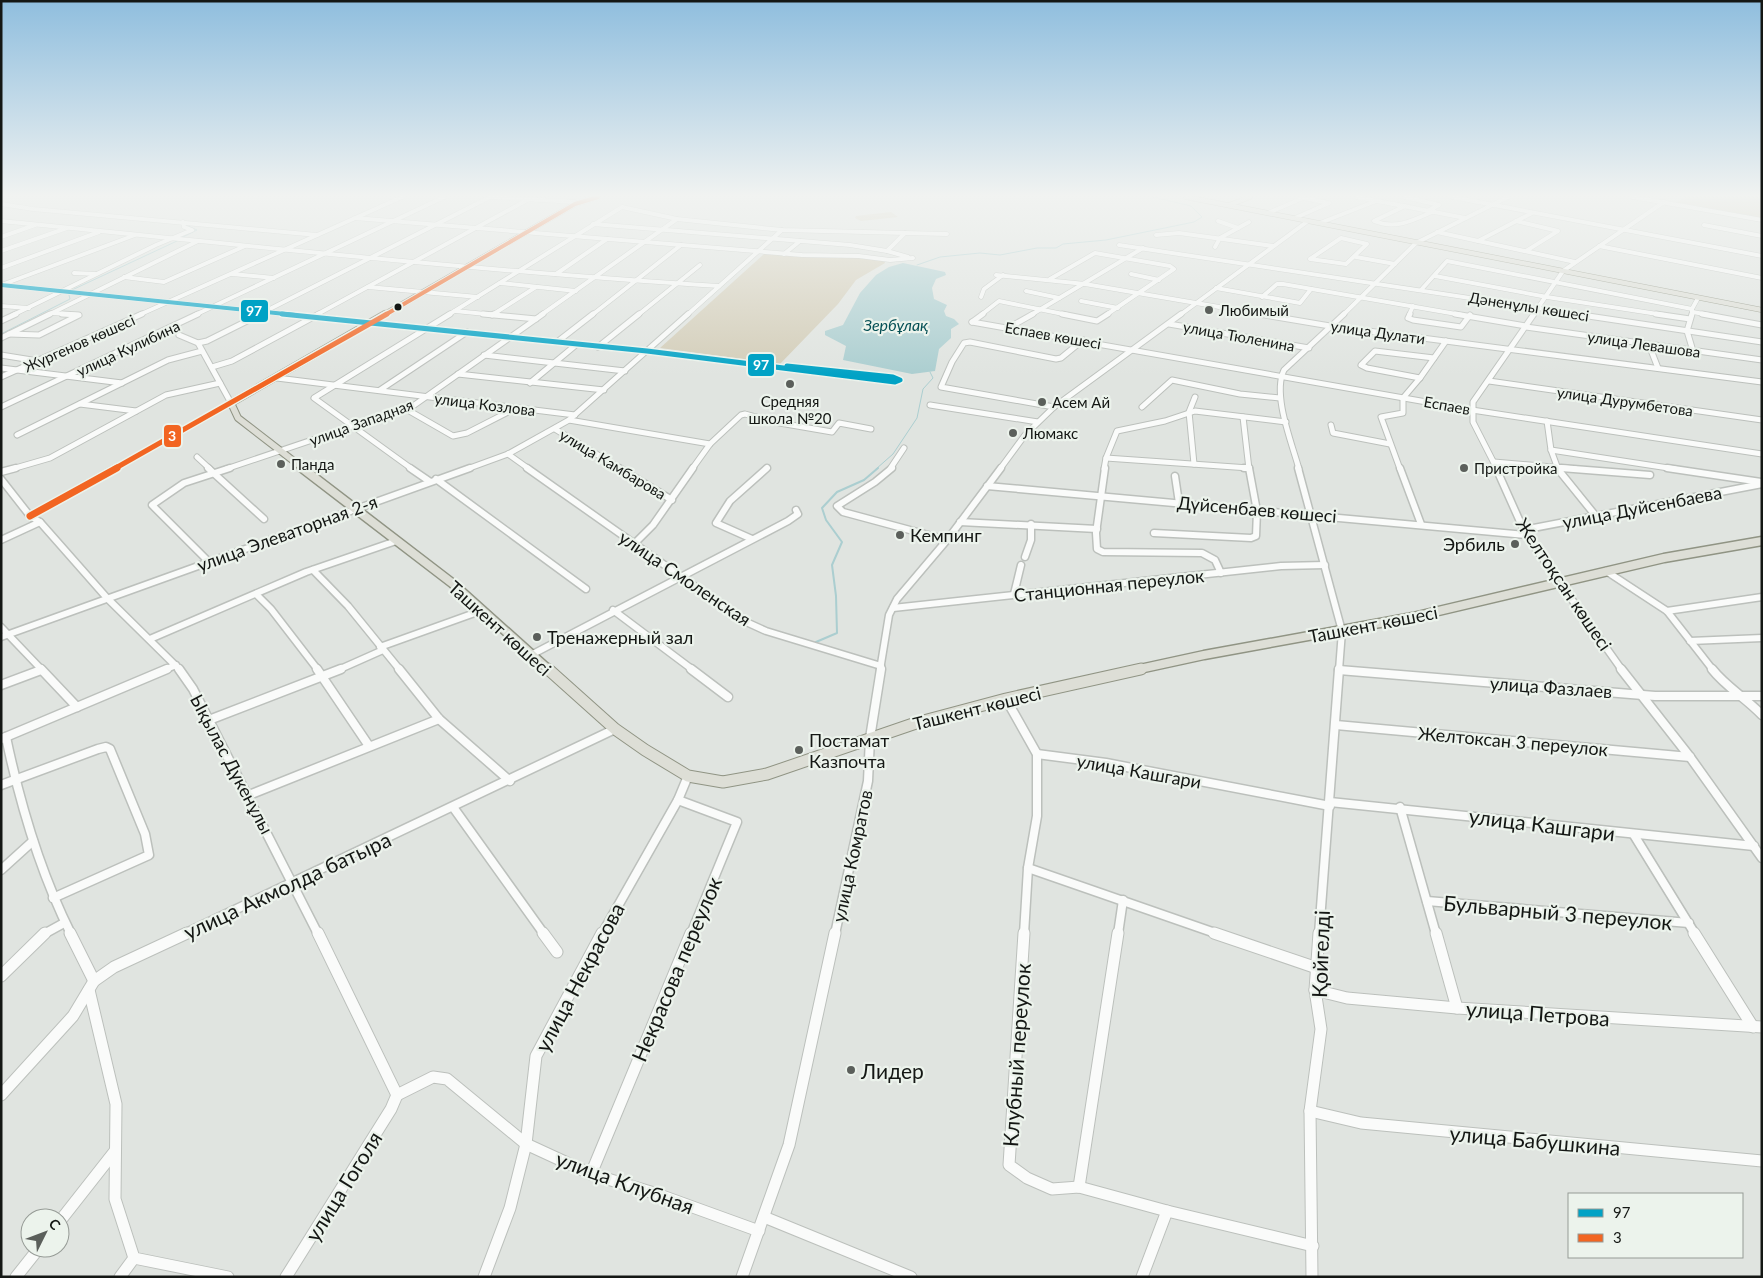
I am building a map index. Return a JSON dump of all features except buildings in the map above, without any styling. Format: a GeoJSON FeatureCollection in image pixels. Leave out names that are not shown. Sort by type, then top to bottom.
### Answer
{"type":"FeatureCollection","features":[{"type":"Feature","properties":{"kind":"main road"},"geometry":{"type":"LineString","coordinates":[[231,403],[485,257]]}},
{"type":"Feature","properties":{"kind":"main road"},"geometry":{"type":"LineString","coordinates":[[1490,257],[1762,310]]}},
{"type":"Feature","properties":{"kind":"main road","name":"Ташкент көшесі"},"geometry":{"type":"LineString","coordinates":[[231,403],[238,418],[452,583],[615,729],[644,750],[688,776],[723,782],[768,774],[916,723],[1006,699],[1204,655],[1413,617],[1559,583],[1606,570],[1712,548],[1762,541]]}},
{"type":"Feature","properties":{"kind":"street"},"geometry":{"type":"LineString","coordinates":[[1,268],[32,257]]}},
{"type":"Feature","properties":{"kind":"street"},"geometry":{"type":"LineString","coordinates":[[1,285],[77,257]]}},
{"type":"Feature","properties":{"kind":"street"},"geometry":{"type":"LineString","coordinates":[[1,321],[132,257]]}},
{"type":"Feature","properties":{"kind":"street"},"geometry":{"type":"LineString","coordinates":[[1,338],[165,257]]}},
{"type":"Feature","properties":{"kind":"street"},"geometry":{"type":"LineString","coordinates":[[124,277],[164,282],[221,257]]}},
{"type":"Feature","properties":{"kind":"street","name":"Жүргенов көшесі"},"geometry":{"type":"LineString","coordinates":[[1,377],[270,257]]}},
{"type":"Feature","properties":{"kind":"street","name":"улица Кулибина"},"geometry":{"type":"LineString","coordinates":[[1,408],[319,257]]}},
{"type":"Feature","properties":{"kind":"street"},"geometry":{"type":"LineString","coordinates":[[355,257],[595,278],[719,286]]}},
{"type":"Feature","properties":{"kind":"street"},"geometry":{"type":"LineString","coordinates":[[212,367],[232,361],[422,257]]}},
{"type":"Feature","properties":{"kind":"street"},"geometry":{"type":"LineString","coordinates":[[429,481],[314,398],[542,257]]}},
{"type":"Feature","properties":{"kind":"street"},"geometry":{"type":"LineString","coordinates":[[555,274],[581,257]]}},
{"type":"Feature","properties":{"kind":"street","name":"улица Западная"},"geometry":{"type":"LineString","coordinates":[[209,562],[152,505],[184,483],[406,409],[625,257]]}},
{"type":"Feature","properties":{"kind":"street"},"geometry":{"type":"LineString","coordinates":[[557,342],[666,257]]}},
{"type":"Feature","properties":{"kind":"street","name":"улица Элеваторная 2-я"},"geometry":{"type":"LineString","coordinates":[[4,635],[436,478],[508,454],[569,420],[753,257]]}},
{"type":"Feature","properties":{"kind":"street"},"geometry":{"type":"LineString","coordinates":[[858,257],[890,260],[913,258],[908,257]]}},
{"type":"Feature","properties":{"kind":"street"},"geometry":{"type":"LineString","coordinates":[[1050,280],[1087,257]]}},
{"type":"Feature","properties":{"kind":"street"},"geometry":{"type":"LineString","coordinates":[[1040,309],[1100,320],[1174,269],[1170,266],[1118,257]]}},
{"type":"Feature","properties":{"kind":"street","name":"Дәненұлы көшесі"},"geometry":{"type":"LineString","coordinates":[[1200,257],[1762,342]]}},
{"type":"Feature","properties":{"kind":"street","name":"улица Комратов"},"geometry":{"type":"LineString","coordinates":[[742,1277],[791,1135],[868,783],[870,738],[889,615],[897,600],[947,540],[1025,435],[1038,422],[1054,407],[1170,324],[1258,257]]}},
{"type":"Feature","properties":{"kind":"street"},"geometry":{"type":"LineString","coordinates":[[1312,257],[1310,258],[1345,264],[1356,257],[1395,264]]}},
{"type":"Feature","properties":{"kind":"street"},"geometry":{"type":"LineString","coordinates":[[1280,376],[1402,257]]}},
{"type":"Feature","properties":{"kind":"street"},"geometry":{"type":"LineString","coordinates":[[1551,257],[1575,262]]}},
{"type":"Feature","properties":{"kind":"street"},"geometry":{"type":"LineString","coordinates":[[1472,410],[1473,402],[1489,382],[1563,271],[1583,257]]}},
{"type":"Feature","properties":{"kind":"street"},"geometry":{"type":"LineString","coordinates":[[1654,257],[1762,278]]}},
{"type":"Feature","properties":{"kind":"street"},"geometry":{"type":"LineString","coordinates":[[178,336],[198,343],[208,341],[262,311],[371,258]]}},
{"type":"Feature","properties":{"kind":"street"},"geometry":{"type":"LineString","coordinates":[[1008,328],[1128,258]]}},
{"type":"Feature","properties":{"kind":"street"},"geometry":{"type":"LineString","coordinates":[[1421,290],[1447,261],[1762,325]]}},
{"type":"Feature","properties":{"kind":"street"},"geometry":{"type":"LineString","coordinates":[[598,347],[676,282],[700,265]]}},
{"type":"Feature","properties":{"kind":"street"},"geometry":{"type":"LineString","coordinates":[[74,273],[97,274]]}},
{"type":"Feature","properties":{"kind":"street"},"geometry":{"type":"LineString","coordinates":[[232,274],[274,278]]}},
{"type":"Feature","properties":{"kind":"street"},"geometry":{"type":"LineString","coordinates":[[1131,274],[1159,280]]}},
{"type":"Feature","properties":{"kind":"street","name":"улица Дулати"},"geometry":{"type":"LineString","coordinates":[[996,275],[1085,284],[1330,326],[1762,382]]}},
{"type":"Feature","properties":{"kind":"street"},"geometry":{"type":"LineString","coordinates":[[981,297],[984,290],[1003,276]]}},
{"type":"Feature","properties":{"kind":"street"},"geometry":{"type":"LineString","coordinates":[[1435,276],[1546,297],[1690,319]]}},
{"type":"Feature","properties":{"kind":"street"},"geometry":{"type":"LineString","coordinates":[[499,283],[576,291]]}},
{"type":"Feature","properties":{"kind":"street","name":"улица Левашова"},"geometry":{"type":"LineString","coordinates":[[1262,297],[1279,284],[1360,296],[1526,326],[1762,360]]}},
{"type":"Feature","properties":{"kind":"street"},"geometry":{"type":"LineString","coordinates":[[1,285],[426,327],[647,351],[895,382],[900,380],[893,377],[787,366]]}},
{"type":"Feature","properties":{"kind":"street"},"geometry":{"type":"LineString","coordinates":[[367,286],[478,297]]}},
{"type":"Feature","properties":{"kind":"street"},"geometry":{"type":"LineString","coordinates":[[492,315],[536,287]]}},
{"type":"Feature","properties":{"kind":"street"},"geometry":{"type":"LineString","coordinates":[[1216,288],[1300,303],[1311,289]]}},
{"type":"Feature","properties":{"kind":"street"},"geometry":{"type":"LineString","coordinates":[[1026,291],[1059,298]]}},
{"type":"Feature","properties":{"kind":"street"},"geometry":{"type":"LineString","coordinates":[[1693,351],[1687,331],[1692,310],[1698,298]]}},
{"type":"Feature","properties":{"kind":"street","name":"Еспаев көшесі"},"geometry":{"type":"LineString","coordinates":[[1040,309],[999,301],[972,322],[1133,350]]}},
{"type":"Feature","properties":{"kind":"street"},"geometry":{"type":"LineString","coordinates":[[1081,301],[1118,308]]}},
{"type":"Feature","properties":{"kind":"street"},"geometry":{"type":"LineString","coordinates":[[1,306],[29,308]]}},
{"type":"Feature","properties":{"kind":"street"},"geometry":{"type":"LineString","coordinates":[[1413,306],[1408,318],[1413,320],[1461,327],[1470,316]]}},
{"type":"Feature","properties":{"kind":"street"},"geometry":{"type":"LineString","coordinates":[[455,311],[536,320]]}},
{"type":"Feature","properties":{"kind":"street"},"geometry":{"type":"LineString","coordinates":[[9,334],[39,335],[79,316],[49,313]]}},
{"type":"Feature","properties":{"kind":"street","name":"улица Тюленина"},"geometry":{"type":"LineString","coordinates":[[1170,324],[1309,348]]}},
{"type":"Feature","properties":{"kind":"street"},"geometry":{"type":"LineString","coordinates":[[380,390],[467,332]]}},
{"type":"Feature","properties":{"kind":"street"},"geometry":{"type":"LineString","coordinates":[[1054,407],[942,387],[952,362],[964,343],[970,342],[1061,358],[1083,340]]}},
{"type":"Feature","properties":{"kind":"street"},"geometry":{"type":"LineString","coordinates":[[1421,524],[1381,417],[1386,414],[1398,416],[1403,413],[1403,398],[1420,378],[1446,341]]}},
{"type":"Feature","properties":{"kind":"street","name":"Ташкент көшесі"},"geometry":{"type":"LineString","coordinates":[[198,343],[231,403]]}},
{"type":"Feature","properties":{"kind":"street"},"geometry":{"type":"LineString","coordinates":[[530,383],[577,344]]}},
{"type":"Feature","properties":{"kind":"street"},"geometry":{"type":"LineString","coordinates":[[1650,345],[1658,368]]}},
{"type":"Feature","properties":{"kind":"street","name":"Еспаев"},"geometry":{"type":"LineString","coordinates":[[1133,350],[1472,410],[1762,454]]}},
{"type":"Feature","properties":{"kind":"street"},"geometry":{"type":"LineString","coordinates":[[17,435],[168,360],[202,351]]}},
{"type":"Feature","properties":{"kind":"street"},"geometry":{"type":"LineString","coordinates":[[1420,378],[1361,366],[1376,351],[1434,358]]}},
{"type":"Feature","properties":{"kind":"street"},"geometry":{"type":"LineString","coordinates":[[1,355],[38,361]]}},
{"type":"Feature","properties":{"kind":"street"},"geometry":{"type":"LineString","coordinates":[[484,355],[626,371]]}},
{"type":"Feature","properties":{"kind":"street"},"geometry":{"type":"LineString","coordinates":[[1,368],[122,383]]}},
{"type":"Feature","properties":{"kind":"street"},"geometry":{"type":"LineString","coordinates":[[458,374],[604,390]]}},
{"type":"Feature","properties":{"kind":"street","name":"Қойгелді"},"geometry":{"type":"LineString","coordinates":[[1280,376],[1280,398],[1342,631],[1315,990],[1321,1029],[1310,1111],[1313,1276]]}},
{"type":"Feature","properties":{"kind":"street","name":"улица Козлова"},"geometry":{"type":"LineString","coordinates":[[277,378],[575,415]]}},
{"type":"Feature","properties":{"kind":"street"},"geometry":{"type":"LineString","coordinates":[[1142,407],[1172,380],[1240,394],[1280,398]]}},
{"type":"Feature","properties":{"kind":"street","name":"улица Дурумбетова"},"geometry":{"type":"LineString","coordinates":[[1489,382],[1762,420]]}},
{"type":"Feature","properties":{"kind":"street"},"geometry":{"type":"LineString","coordinates":[[1,472],[50,458],[166,395],[220,383]]}},
{"type":"Feature","properties":{"kind":"street"},"geometry":{"type":"LineString","coordinates":[[1194,464],[1189,412],[1195,397]]}},
{"type":"Feature","properties":{"kind":"street"},"geometry":{"type":"LineString","coordinates":[[30,516],[231,403]]}},
{"type":"Feature","properties":{"kind":"street"},"geometry":{"type":"LineString","coordinates":[[80,404],[136,411]]}},
{"type":"Feature","properties":{"kind":"street"},"geometry":{"type":"LineString","coordinates":[[930,405],[1038,422]]}},
{"type":"Feature","properties":{"kind":"street"},"geometry":{"type":"LineString","coordinates":[[406,409],[453,436],[467,433],[516,408]]}},
{"type":"Feature","properties":{"kind":"street","name":"Желтоқсан көшесі"},"geometry":{"type":"LineString","coordinates":[[1472,410],[1473,422],[1494,462],[1524,532],[1639,694],[1690,757],[1761,856]]}},
{"type":"Feature","properties":{"kind":"street"},"geometry":{"type":"LineString","coordinates":[[1221,573],[1216,559],[1212,555],[1202,553],[1103,552],[1096,547],[1106,458],[1111,449],[1114,434],[1117,431],[1166,421],[1189,412],[1206,411],[1286,422]]}},
{"type":"Feature","properties":{"kind":"street"},"geometry":{"type":"LineString","coordinates":[[634,544],[653,525],[672,500],[710,444],[738,416],[745,414],[774,422],[832,432],[839,423],[871,429]]}},
{"type":"Feature","properties":{"kind":"street"},"geometry":{"type":"LineString","coordinates":[[1154,533],[1255,538],[1257,511],[1249,468],[1243,417]]}},
{"type":"Feature","properties":{"kind":"street"},"geometry":{"type":"LineString","coordinates":[[569,420],[710,444]]}},
{"type":"Feature","properties":{"kind":"street"},"geometry":{"type":"LineString","coordinates":[[1546,421],[1551,450],[1557,466],[1595,516]]}},
{"type":"Feature","properties":{"kind":"street"},"geometry":{"type":"LineString","coordinates":[[1332,425],[1332,432],[1336,434],[1390,444]]}},
{"type":"Feature","properties":{"kind":"street","name":"улица Камбарова"},"geometry":{"type":"LineString","coordinates":[[555,429],[672,500]]}},
{"type":"Feature","properties":{"kind":"street"},"geometry":{"type":"LineString","coordinates":[[904,448],[900,459],[874,484],[854,493],[836,506],[843,512],[947,540]]}},
{"type":"Feature","properties":{"kind":"street"},"geometry":{"type":"LineString","coordinates":[[1551,450],[1762,483]]}},
{"type":"Feature","properties":{"kind":"street","name":"улица Смоленская"},"geometry":{"type":"LineString","coordinates":[[508,454],[744,621],[766,631],[881,666]]}},
{"type":"Feature","properties":{"kind":"street"},"geometry":{"type":"LineString","coordinates":[[197,456],[264,519]]}},
{"type":"Feature","properties":{"kind":"street"},"geometry":{"type":"LineString","coordinates":[[1106,458],[1249,468]]}},
{"type":"Feature","properties":{"kind":"street"},"geometry":{"type":"LineString","coordinates":[[1494,462],[1650,475]]}},
{"type":"Feature","properties":{"kind":"street"},"geometry":{"type":"LineString","coordinates":[[752,539],[716,523],[718,516],[767,468]]}},
{"type":"Feature","properties":{"kind":"street"},"geometry":{"type":"LineString","coordinates":[[1175,476],[1179,503]]}},
{"type":"Feature","properties":{"kind":"street"},"geometry":{"type":"LineString","coordinates":[[436,478],[586,589]]}},
{"type":"Feature","properties":{"kind":"street","name":"Ықылас Дүкенұлы"},"geometry":{"type":"LineString","coordinates":[[1,479],[30,516],[40,522],[107,598],[176,665],[193,689],[293,882],[397,1095]]}},
{"type":"Feature","properties":{"kind":"street","name":"улица Дуйсенбаева"},"geometry":{"type":"LineString","coordinates":[[1524,532],[1762,483]]}},
{"type":"Feature","properties":{"kind":"street","name":"Дүйсенбаев көшесі"},"geometry":{"type":"LineString","coordinates":[[987,486],[1257,511],[1524,532]]}},
{"type":"Feature","properties":{"kind":"street"},"geometry":{"type":"LineString","coordinates":[[531,655],[613,610],[726,556],[752,539],[795,518],[798,514],[796,510]]}},
{"type":"Feature","properties":{"kind":"street"},"geometry":{"type":"LineString","coordinates":[[1,540],[40,522]]}},
{"type":"Feature","properties":{"kind":"street"},"geometry":{"type":"LineString","coordinates":[[960,522],[1031,524],[1097,529]]}},
{"type":"Feature","properties":{"kind":"street"},"geometry":{"type":"LineString","coordinates":[[1025,557],[1031,540],[1031,524]]}},
{"type":"Feature","properties":{"kind":"street"},"geometry":{"type":"LineString","coordinates":[[150,639],[313,570],[396,541]]}},
{"type":"Feature","properties":{"kind":"street"},"geometry":{"type":"LineString","coordinates":[[1014,594],[1021,565]]}},
{"type":"Feature","properties":{"kind":"street","name":"Станционная переулок"},"geometry":{"type":"LineString","coordinates":[[893,608],[1014,594],[1056,592],[1280,566],[1325,565]]}},
{"type":"Feature","properties":{"kind":"street"},"geometry":{"type":"LineString","coordinates":[[313,570],[348,606],[439,719],[510,781]]}},
{"type":"Feature","properties":{"kind":"street"},"geometry":{"type":"LineString","coordinates":[[1606,570],[1667,611],[1723,683],[1762,715]]}},
{"type":"Feature","properties":{"kind":"street"},"geometry":{"type":"LineString","coordinates":[[256,594],[271,609],[323,677],[369,746]]}},
{"type":"Feature","properties":{"kind":"street"},"geometry":{"type":"LineString","coordinates":[[1667,611],[1762,597]]}},
{"type":"Feature","properties":{"kind":"street"},"geometry":{"type":"LineString","coordinates":[[209,720],[323,677],[382,648],[482,610]]}},
{"type":"Feature","properties":{"kind":"street"},"geometry":{"type":"LineString","coordinates":[[613,610],[728,697]]}},
{"type":"Feature","properties":{"kind":"street"},"geometry":{"type":"LineString","coordinates":[[1,627],[4,635],[78,707]]}},
{"type":"Feature","properties":{"kind":"street"},"geometry":{"type":"LineString","coordinates":[[1690,640],[1762,638]]}},
{"type":"Feature","properties":{"kind":"street"},"geometry":{"type":"LineString","coordinates":[[134,1258],[115,1199],[116,1104],[92,986],[53,898],[33,841],[4,738],[176,665]]}},
{"type":"Feature","properties":{"kind":"street"},"geometry":{"type":"LineString","coordinates":[[1,686],[41,670]]}},
{"type":"Feature","properties":{"kind":"street","name":"улица Фазлаев"},"geometry":{"type":"LineString","coordinates":[[1340,670],[1655,696],[1762,696]]}},
{"type":"Feature","properties":{"kind":"street","name":"Клубный переулок"},"geometry":{"type":"LineString","coordinates":[[1006,699],[1037,754],[1037,816],[1028,868],[1009,1165],[1027,1178],[1052,1189],[1079,1187],[1167,1211],[1313,1246]]}},
{"type":"Feature","properties":{"kind":"street"},"geometry":{"type":"LineString","coordinates":[[249,795],[439,719]]}},
{"type":"Feature","properties":{"kind":"street","name":"Желтоксан 3 переулок"},"geometry":{"type":"LineString","coordinates":[[1336,725],[1690,757]]}},
{"type":"Feature","properties":{"kind":"street","name":"улица Акмолда батыра"},"geometry":{"type":"LineString","coordinates":[[1,1096],[73,1016],[92,986],[114,967],[510,781],[615,729]]}},
{"type":"Feature","properties":{"kind":"street"},"geometry":{"type":"LineString","coordinates":[[1,785],[106,747],[110,749],[143,831],[149,856],[53,898]]}},
{"type":"Feature","properties":{"kind":"street","name":"улица Кашгари"},"geometry":{"type":"LineString","coordinates":[[1037,754],[1106,763],[1330,804],[1400,807],[1634,835],[1754,846]]}},
{"type":"Feature","properties":{"kind":"street","name":"улица Некрасова"},"geometry":{"type":"LineString","coordinates":[[484,1277],[510,1208],[526,1144],[536,1056],[582,968],[678,800],[688,776]]}},
{"type":"Feature","properties":{"kind":"street","name":"Некрасова переулок"},"geometry":{"type":"LineString","coordinates":[[590,1174],[737,822],[678,800]]}},
{"type":"Feature","properties":{"kind":"street"},"geometry":{"type":"LineString","coordinates":[[453,807],[557,952]]}},
{"type":"Feature","properties":{"kind":"street"},"geometry":{"type":"LineString","coordinates":[[1400,807],[1457,1008]]}},
{"type":"Feature","properties":{"kind":"street"},"geometry":{"type":"LineString","coordinates":[[1634,835],[1757,1027]]}},
{"type":"Feature","properties":{"kind":"street"},"geometry":{"type":"LineString","coordinates":[[1,870],[33,841]]}},
{"type":"Feature","properties":{"kind":"street"},"geometry":{"type":"LineString","coordinates":[[1028,868],[1317,968]]}},
{"type":"Feature","properties":{"kind":"street"},"geometry":{"type":"LineString","coordinates":[[1079,1187],[1123,900]]}},
{"type":"Feature","properties":{"kind":"street","name":"Бульварный 3 переулок"},"geometry":{"type":"LineString","coordinates":[[1427,901],[1689,923]]}},
{"type":"Feature","properties":{"kind":"street"},"geometry":{"type":"LineString","coordinates":[[1,976],[47,931],[64,923]]}},
{"type":"Feature","properties":{"kind":"street","name":"улица Петрова"},"geometry":{"type":"LineString","coordinates":[[1315,990],[1348,998],[1457,1008],[1757,1027]]}},
{"type":"Feature","properties":{"kind":"street","name":"улица Клубная"},"geometry":{"type":"LineString","coordinates":[[397,1095],[433,1077],[446,1079],[526,1144],[590,1174],[654,1193],[759,1231]]}},
{"type":"Feature","properties":{"kind":"street","name":"улица Гоголя"},"geometry":{"type":"LineString","coordinates":[[286,1277],[391,1109],[397,1095]]}},
{"type":"Feature","properties":{"kind":"street","name":"улица Бабушкина"},"geometry":{"type":"LineString","coordinates":[[1310,1111],[1361,1124],[1762,1161]]}},
{"type":"Feature","properties":{"kind":"street"},"geometry":{"type":"LineString","coordinates":[[70,1208],[115,1151]]}},
{"type":"Feature","properties":{"kind":"street"},"geometry":{"type":"LineString","coordinates":[[1142,1277],[1167,1211]]}},
{"type":"Feature","properties":{"kind":"street"},"geometry":{"type":"LineString","coordinates":[[764,1217],[911,1277]]}},
{"type":"Feature","properties":{"kind":"street"},"geometry":{"type":"LineString","coordinates":[[16,1277],[31,1258]]}},
{"type":"Feature","properties":{"kind":"street"},"geometry":{"type":"LineString","coordinates":[[120,1277],[134,1258]]}},
{"type":"Feature","properties":{"kind":"street"},"geometry":{"type":"LineString","coordinates":[[134,1258],[228,1277]]}},
{"type":"Feature","properties":{"kind":"shaded area"},"geometry":{"type":"Polygon","coordinates":[[[761,257],[842,257],[884,260],[885,263],[856,280],[838,304],[780,364],[660,348],[761,257]]]}},
{"type":"Feature","properties":{"kind":"water","name":"Зербұлақ"},"geometry":{"type":"Polygon","coordinates":[[[903,263],[945,272],[946,275],[936,279],[932,288],[934,299],[947,305],[944,311],[946,316],[954,319],[959,324],[951,329],[951,338],[939,349],[935,371],[912,374],[843,360],[846,346],[825,335],[825,331],[843,325],[860,293],[876,275],[889,267],[903,263]]]}},
{"type":"Feature","properties":{"kind":"waterway"},"geometry":{"type":"LineString","coordinates":[[72,290],[143,257]]}},
{"type":"Feature","properties":{"kind":"waterway"},"geometry":{"type":"LineString","coordinates":[[917,265],[944,257]]}},
{"type":"Feature","properties":{"kind":"waterway"},"geometry":{"type":"LineString","coordinates":[[1,334],[70,299],[69,295]]}},
{"type":"Feature","properties":{"kind":"waterway"},"geometry":{"type":"LineString","coordinates":[[876,469],[893,454],[917,418],[923,389],[933,378],[930,372]]}},
{"type":"Feature","properties":{"kind":"waterway"},"geometry":{"type":"LineString","coordinates":[[816,642],[837,633],[836,596],[832,565],[842,542],[826,520],[822,508],[837,492],[864,480],[878,468]]}},
{"type":"Feature","properties":{"kind":"transit line","name":"3"},"geometry":{"type":"LineString","coordinates":[[30,516],[277,378],[485,257]]}},
{"type":"Feature","properties":{"kind":"transit line","name":"97"},"geometry":{"type":"LineString","coordinates":[[1,285],[647,351],[895,382],[900,380],[893,377],[787,366]]}},
{"type":"Feature","properties":{"kind":"place","name":"Любимый"},"geometry":{"type":"Point","coordinates":[1209,310]}},
{"type":"Feature","properties":{"kind":"place","name":"Средняя школа №20"},"geometry":{"type":"Point","coordinates":[790,384]}},
{"type":"Feature","properties":{"kind":"place","name":"Асем Ай"},"geometry":{"type":"Point","coordinates":[1042,402]}},
{"type":"Feature","properties":{"kind":"place","name":"Люмакс"},"geometry":{"type":"Point","coordinates":[1013,433]}},
{"type":"Feature","properties":{"kind":"place","name":"Панда"},"geometry":{"type":"Point","coordinates":[281,464]}},
{"type":"Feature","properties":{"kind":"place","name":"Пристройка"},"geometry":{"type":"Point","coordinates":[1464,468]}},
{"type":"Feature","properties":{"kind":"place","name":"Кемпинг"},"geometry":{"type":"Point","coordinates":[900,535]}},
{"type":"Feature","properties":{"kind":"place","name":"Эрбиль"},"geometry":{"type":"Point","coordinates":[1515,544]}},
{"type":"Feature","properties":{"kind":"place","name":"Тренажерный зал"},"geometry":{"type":"Point","coordinates":[537,637]}},
{"type":"Feature","properties":{"kind":"place","name":"Постамат Казпочта"},"geometry":{"type":"Point","coordinates":[799,750]}},
{"type":"Feature","properties":{"kind":"place","name":"Лидер"},"geometry":{"type":"Point","coordinates":[851,1070]}}]}
